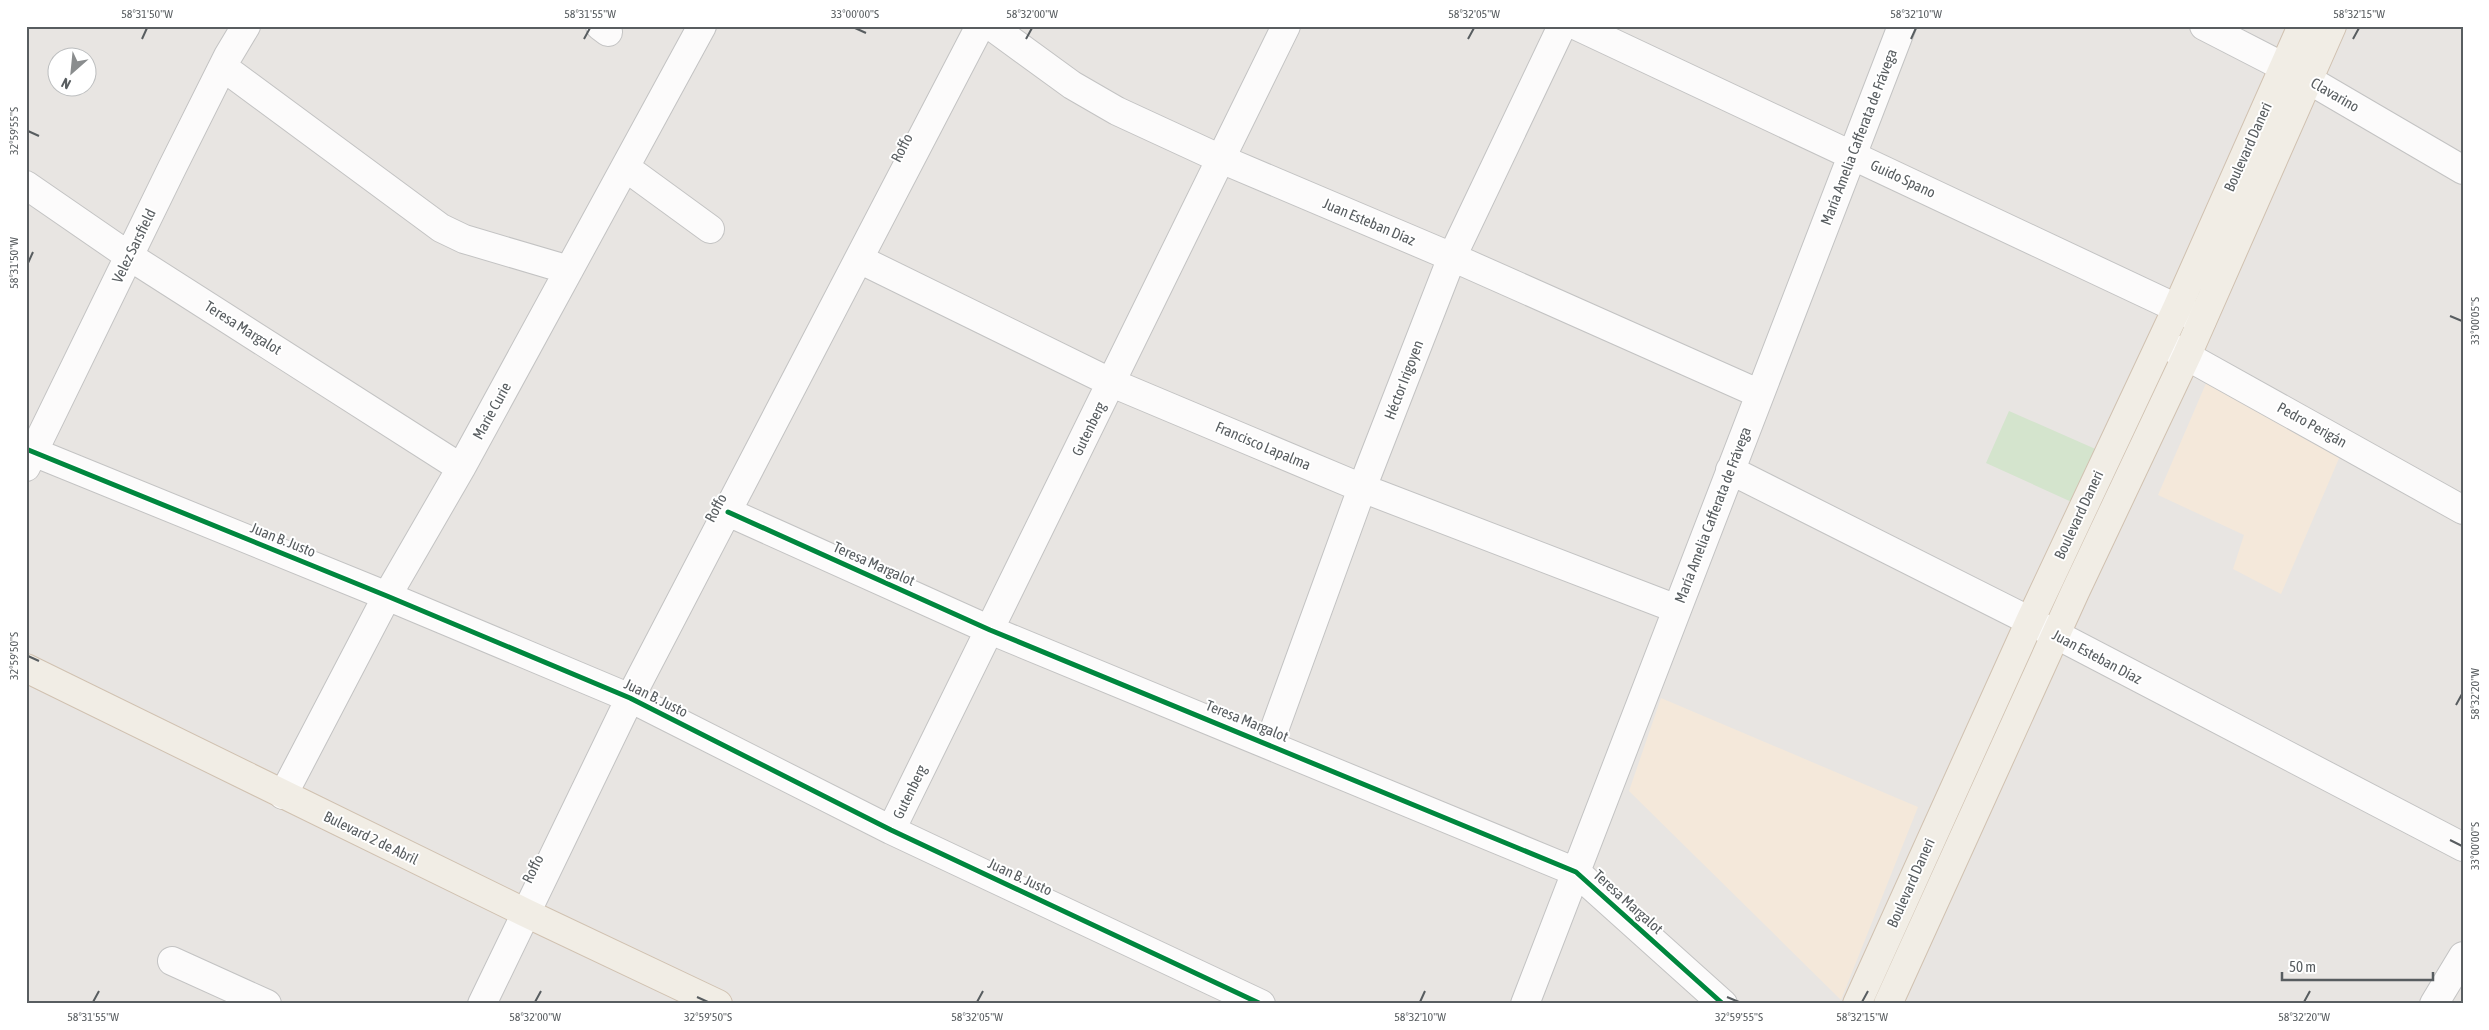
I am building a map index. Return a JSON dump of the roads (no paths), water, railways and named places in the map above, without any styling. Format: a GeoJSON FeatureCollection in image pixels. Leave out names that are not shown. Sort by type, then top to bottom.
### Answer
{"type":"FeatureCollection","features":[{"type":"Feature","properties":{"kind":"main road","name":"Boulevard Daneri"},"geometry":{"type":"LineString","coordinates":[[1857,1004],[2030,622],[2177,308],[2302,26]]}},
{"type":"Feature","properties":{"kind":"main road","name":"Boulevard Daneri"},"geometry":{"type":"LineString","coordinates":[[1888,1004],[2056,635],[2187,355],[2310,80],[2332,26]]}},
{"type":"Feature","properties":{"kind":"main road"},"geometry":{"type":"LineString","coordinates":[[2127,413],[2153,426]]}},
{"type":"Feature","properties":{"kind":"main road","name":"Bulevard 2 de Abril"},"geometry":{"type":"LineString","coordinates":[[26,668],[526,913],[718,1004]]}},
{"type":"Feature","properties":{"kind":"main road"},"geometry":{"type":"LineString","coordinates":[[1894,923],[1919,935]]}},
{"type":"Feature","properties":{"kind":"street","name":"Velez Sarsfield"},"geometry":{"type":"LineString","coordinates":[[29,456],[223,67],[246,26]]}},
{"type":"Feature","properties":{"kind":"street","name":"Marie Curie"},"geometry":{"type":"LineString","coordinates":[[283,795],[387,596],[461,468],[702,26]]}},
{"type":"Feature","properties":{"kind":"street","name":"Roffo"},"geometry":{"type":"LineString","coordinates":[[482,1004],[630,698],[980,26]]}},
{"type":"Feature","properties":{"kind":"street","name":"Juan Esteban Díaz"},"geometry":{"type":"LineString","coordinates":[[991,26],[1080,89],[1118,111],[1221,159],[1452,258],[1760,394]]}},
{"type":"Feature","properties":{"kind":"street","name":"Gutenberg"},"geometry":{"type":"LineString","coordinates":[[891,830],[1286,26]]}},
{"type":"Feature","properties":{"kind":"street","name":"Héctor Irigoyen"},"geometry":{"type":"LineString","coordinates":[[1269,744],[1362,488],[1452,258],[1562,26]]}},
{"type":"Feature","properties":{"kind":"street","name":"Guido Spano"},"geometry":{"type":"LineString","coordinates":[[1577,26],[2202,320]]}},
{"type":"Feature","properties":{"kind":"street","name":"María Amelia Cafferata de Frávega"},"geometry":{"type":"LineString","coordinates":[[1525,1004],[1902,26]]}},
{"type":"Feature","properties":{"kind":"street","name":"Clavarino"},"geometry":{"type":"LineString","coordinates":[[2204,26],[2310,80],[2463,170]]}},
{"type":"Feature","properties":{"kind":"street"},"geometry":{"type":"LineString","coordinates":[[223,67],[441,228],[464,239],[569,270]]}},
{"type":"Feature","properties":{"kind":"street"},"geometry":{"type":"LineString","coordinates":[[625,167],[710,229]]}},
{"type":"Feature","properties":{"kind":"street","name":"Teresa Margalot"},"geometry":{"type":"LineString","coordinates":[[26,185],[129,256],[461,468]]}},
{"type":"Feature","properties":{"kind":"street","name":"Francisco Lapalma"},"geometry":{"type":"LineString","coordinates":[[859,259],[1112,383],[1362,488],[1677,609]]}},
{"type":"Feature","properties":{"kind":"street","name":"Pedro Perigán"},"geometry":{"type":"LineString","coordinates":[[2161,341],[2463,510]]}},
{"type":"Feature","properties":{"kind":"street","name":"Juan B. Justo"},"geometry":{"type":"LineString","coordinates":[[29,456],[387,596],[630,698],[891,830],[1261,1004]]}},
{"type":"Feature","properties":{"kind":"street","name":"Juan Esteban Díaz"},"geometry":{"type":"LineString","coordinates":[[1730,470],[2056,635],[2463,847]]}},
{"type":"Feature","properties":{"kind":"street","name":"Teresa Margalot"},"geometry":{"type":"LineString","coordinates":[[728,512],[990,630],[1576,872],[1723,1004]]}},
{"type":"Feature","properties":{"kind":"street"},"geometry":{"type":"LineString","coordinates":[[2434,1004],[2463,956]]}},
{"type":"Feature","properties":{"kind":"street"},"geometry":{"type":"LineString","coordinates":[[172,961],[267,1004]]}}]}
